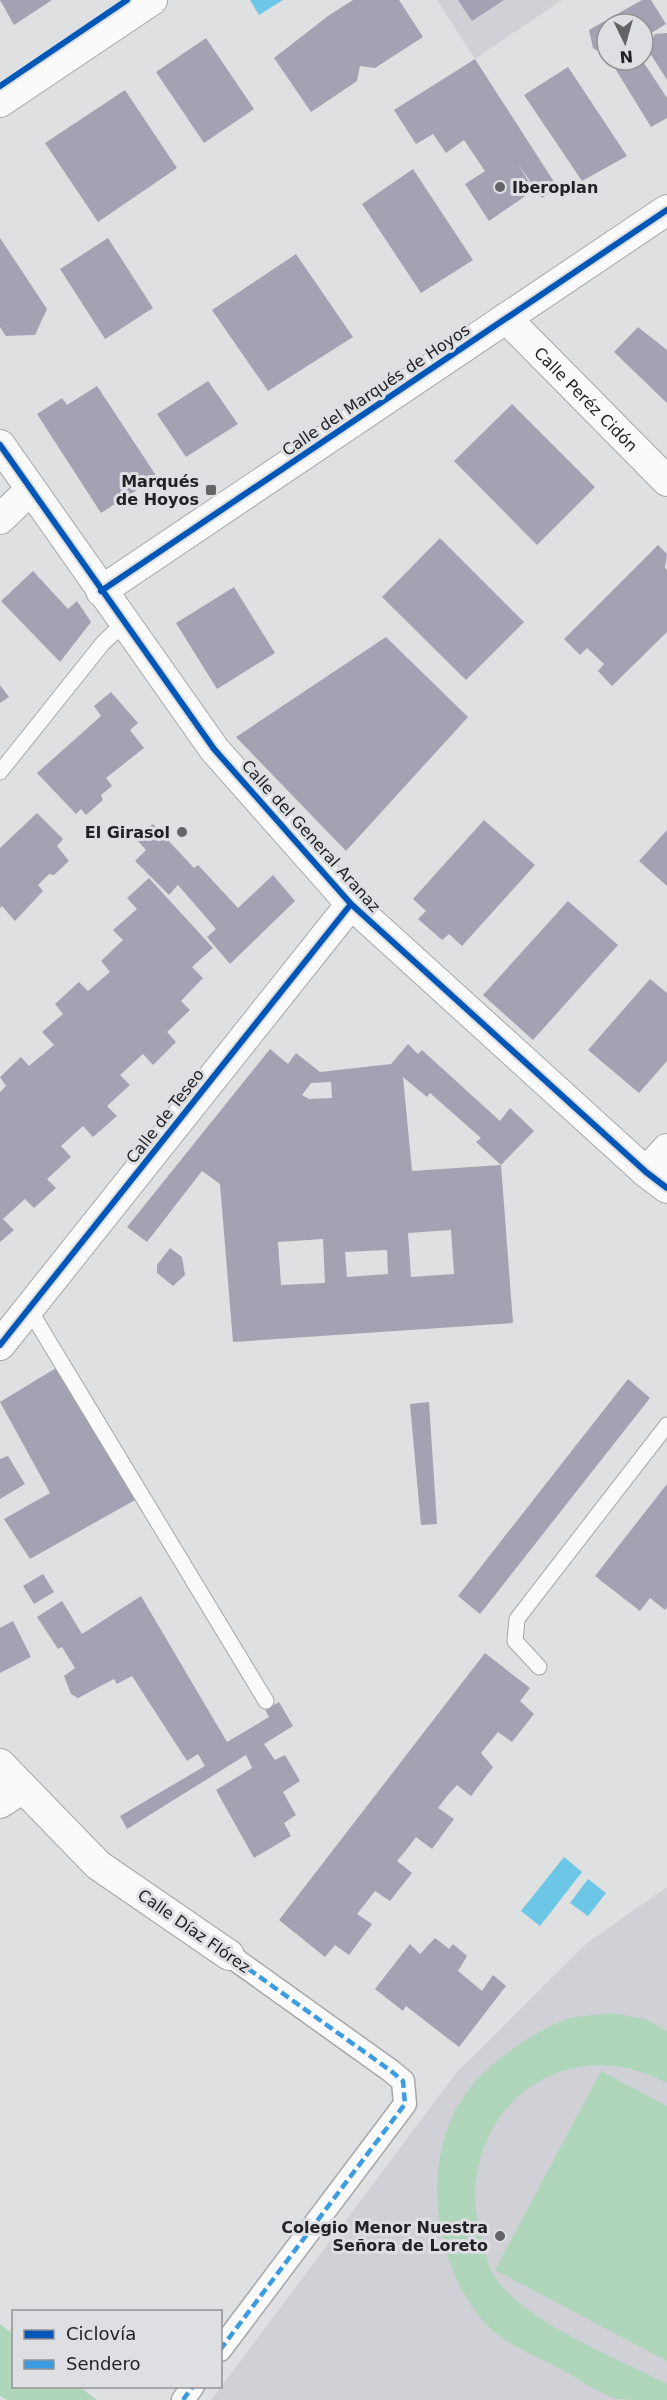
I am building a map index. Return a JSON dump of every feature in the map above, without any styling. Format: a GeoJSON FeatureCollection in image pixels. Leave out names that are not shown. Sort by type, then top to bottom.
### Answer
{"type":"FeatureCollection","features":[{"type":"Feature","properties":{"kind":"street"},"geometry":{"type":"LineString","coordinates":[[0,102],[152,0]]}},
{"type":"Feature","properties":{"kind":"street","name":"Calle del Marqués de Hoyos"},"geometry":{"type":"LineString","coordinates":[[101,591],[667,210]]}},
{"type":"Feature","properties":{"kind":"street","name":"Calle Peréz Cidón"},"geometry":{"type":"LineString","coordinates":[[506,318],[667,481]]}},
{"type":"Feature","properties":{"kind":"street","name":"Calle del General Aranaz"},"geometry":{"type":"LineString","coordinates":[[0,445],[214,749],[351,904],[657,1180]]}},
{"type":"Feature","properties":{"kind":"street"},"geometry":{"type":"LineString","coordinates":[[0,519],[25,495],[29,487]]}},
{"type":"Feature","properties":{"kind":"street","name":"Calle de Teseo"},"geometry":{"type":"LineString","coordinates":[[0,1345],[351,904]]}},
{"type":"Feature","properties":{"kind":"street"},"geometry":{"type":"LineString","coordinates":[[657,1180],[667,1149]]}},
{"type":"Feature","properties":{"kind":"street","name":"Calle Díaz Flórez"},"geometry":{"type":"LineString","coordinates":[[0,1764],[12,1796],[98,1865],[229,1955],[403,2081],[405,2104],[222,2346]]}},
{"type":"Feature","properties":{"kind":"lane"},"geometry":{"type":"LineString","coordinates":[[0,771],[103,643],[124,623]]}},
{"type":"Feature","properties":{"kind":"lane"},"geometry":{"type":"LineString","coordinates":[[29,1309],[266,1701]]}},
{"type":"Feature","properties":{"kind":"lane"},"geometry":{"type":"LineString","coordinates":[[539,1667],[514,1641],[518,1618],[667,1425]]}},
{"type":"Feature","properties":{"kind":"shaded area"},"geometry":{"type":"Polygon","coordinates":[[[437,0],[562,0],[475,59],[437,0]]]}},
{"type":"Feature","properties":{"kind":"shaded area","name":"Colegio Menor Nuestra Señora de Loreto"},"geometry":{"type":"Polygon","coordinates":[[[667,1887],[667,2400],[211,2400],[456,2073],[587,1943],[667,1887]]]}},
{"type":"Feature","properties":{"kind":"green space"},"geometry":{"type":"Polygon","coordinates":[[[611,2013],[645,2019],[667,2031],[667,2083],[626,2068],[587,2066],[551,2075],[521,2094],[497,2122],[481,2156],[475,2195],[481,2237],[491,2270],[511,2296],[530,2311],[576,2339],[667,2384],[667,2400],[617,2399],[609,2396],[515,2346],[493,2331],[472,2306],[455,2277],[444,2244],[438,2210],[438,2176],[443,2143],[455,2112],[473,2084],[505,2055],[545,2029],[571,2018],[611,2013]]]}},
{"type":"Feature","properties":{"kind":"green space"},"geometry":{"type":"Polygon","coordinates":[[[601,2071],[667,2106],[667,2361],[495,2270],[601,2071]]]}},
{"type":"Feature","properties":{"kind":"green space"},"geometry":{"type":"Polygon","coordinates":[[[0,2324],[12,2333],[12,2388],[81,2388],[97,2400],[7,2400],[0,2396],[0,2324]]]}},
{"type":"Feature","properties":{"kind":"water"},"geometry":{"type":"Polygon","coordinates":[[[250,0],[283,0],[259,15],[250,0]]]}},
{"type":"Feature","properties":{"kind":"water"},"geometry":{"type":"Polygon","coordinates":[[[564,1857],[582,1872],[540,1926],[521,1911],[564,1857]]]}},
{"type":"Feature","properties":{"kind":"water"},"geometry":{"type":"Polygon","coordinates":[[[588,1879],[606,1893],[588,1916],[570,1903],[588,1879]]]}},
{"type":"Feature","properties":{"kind":"building"},"geometry":{"type":"Polygon","coordinates":[[[0,0],[52,0],[14,25],[0,0]]]}},
{"type":"Feature","properties":{"kind":"building"},"geometry":{"type":"Polygon","coordinates":[[[353,0],[399,0],[423,37],[375,68],[360,66],[357,81],[311,112],[274,58],[328,16],[353,0]]]}},
{"type":"Feature","properties":{"kind":"building"},"geometry":{"type":"Polygon","coordinates":[[[458,0],[504,0],[472,21],[458,0]]]}},
{"type":"Feature","properties":{"kind":"building"},"geometry":{"type":"Polygon","coordinates":[[[642,0],[651,0],[666,24],[655,31],[655,12],[621,12],[642,0]]]}},
{"type":"Feature","properties":{"kind":"building"},"geometry":{"type":"Polygon","coordinates":[[[595,27],[595,49],[593,48],[589,30],[595,27]]]}},
{"type":"Feature","properties":{"kind":"building"},"geometry":{"type":"Polygon","coordinates":[[[667,33],[667,80],[655,61],[655,34],[667,33]]]}},
{"type":"Feature","properties":{"kind":"building"},"geometry":{"type":"Polygon","coordinates":[[[206,38],[254,109],[204,143],[156,72],[206,38]]]}},
{"type":"Feature","properties":{"kind":"building"},"geometry":{"type":"Polygon","coordinates":[[[475,59],[558,188],[542,198],[518,164],[534,190],[489,221],[465,184],[485,171],[464,140],[446,153],[433,134],[416,144],[394,110],[475,59]]]}},
{"type":"Feature","properties":{"kind":"building"},"geometry":{"type":"Polygon","coordinates":[[[568,67],[627,156],[582,181],[524,95],[568,67]]]}},
{"type":"Feature","properties":{"kind":"building"},"geometry":{"type":"Polygon","coordinates":[[[617,72],[650,72],[667,98],[667,118],[651,127],[617,72]]]}},
{"type":"Feature","properties":{"kind":"building"},"geometry":{"type":"Polygon","coordinates":[[[125,90],[177,168],[98,222],[45,143],[125,90]]]}},
{"type":"Feature","properties":{"kind":"building"},"geometry":{"type":"Polygon","coordinates":[[[413,169],[473,260],[421,293],[362,204],[413,169]]]}},
{"type":"Feature","properties":{"kind":"building"},"geometry":{"type":"Polygon","coordinates":[[[0,238],[47,309],[35,335],[6,336],[0,327],[0,238]]]}},
{"type":"Feature","properties":{"kind":"building"},"geometry":{"type":"Polygon","coordinates":[[[108,238],[153,308],[105,339],[60,269],[108,238]]]}},
{"type":"Feature","properties":{"kind":"building"},"geometry":{"type":"Polygon","coordinates":[[[296,254],[353,337],[268,391],[212,310],[296,254]]]}},
{"type":"Feature","properties":{"kind":"building"},"geometry":{"type":"Polygon","coordinates":[[[638,327],[667,350],[667,403],[614,352],[638,327]]]}},
{"type":"Feature","properties":{"kind":"building"},"geometry":{"type":"Polygon","coordinates":[[[208,381],[238,424],[186,457],[157,414],[208,381]]]}},
{"type":"Feature","properties":{"kind":"building"},"geometry":{"type":"Polygon","coordinates":[[[97,386],[157,477],[101,513],[37,414],[62,398],[67,405],[97,386]]]}},
{"type":"Feature","properties":{"kind":"building"},"geometry":{"type":"Polygon","coordinates":[[[512,404],[595,487],[537,545],[454,461],[512,404]]]}},
{"type":"Feature","properties":{"kind":"building"},"geometry":{"type":"Polygon","coordinates":[[[440,538],[524,622],[466,680],[382,597],[440,538]]]}},
{"type":"Feature","properties":{"kind":"building"},"geometry":{"type":"Polygon","coordinates":[[[658,545],[667,554],[665,568],[667,570],[667,632],[612,686],[598,671],[604,664],[587,648],[580,655],[564,639],[658,545]]]}},
{"type":"Feature","properties":{"kind":"building"},"geometry":{"type":"Polygon","coordinates":[[[33,571],[68,609],[77,601],[91,622],[60,662],[1,601],[33,571]]]}},
{"type":"Feature","properties":{"kind":"building"},"geometry":{"type":"Polygon","coordinates":[[[234,587],[275,653],[217,689],[176,623],[234,587]]]}},
{"type":"Feature","properties":{"kind":"building"},"geometry":{"type":"Polygon","coordinates":[[[386,637],[468,717],[346,851],[236,737],[386,637]]]}},
{"type":"Feature","properties":{"kind":"building"},"geometry":{"type":"Polygon","coordinates":[[[0,685],[9,697],[0,703],[0,685]]]}},
{"type":"Feature","properties":{"kind":"building"},"geometry":{"type":"Polygon","coordinates":[[[111,692],[138,723],[130,730],[144,748],[106,778],[112,786],[101,795],[103,800],[86,815],[81,809],[76,814],[37,773],[101,716],[94,706],[111,692]]]}},
{"type":"Feature","properties":{"kind":"building"},"geometry":{"type":"Polygon","coordinates":[[[37,813],[63,839],[57,846],[69,861],[54,875],[49,874],[38,885],[43,891],[15,921],[2,906],[0,908],[0,848],[37,813]]]}},
{"type":"Feature","properties":{"kind":"building"},"geometry":{"type":"Polygon","coordinates":[[[484,820],[535,865],[462,946],[449,934],[442,940],[418,919],[426,911],[413,899],[484,820]]]}},
{"type":"Feature","properties":{"kind":"building"},"geometry":{"type":"Polygon","coordinates":[[[153,824],[194,868],[198,865],[238,908],[273,875],[295,901],[230,964],[207,937],[216,929],[178,885],[169,895],[135,861],[146,850],[135,838],[153,824]]]}},
{"type":"Feature","properties":{"kind":"building"},"geometry":{"type":"Polygon","coordinates":[[[667,830],[667,886],[639,861],[667,830]]]}},
{"type":"Feature","properties":{"kind":"building"},"geometry":{"type":"Polygon","coordinates":[[[149,878],[213,948],[192,967],[203,978],[181,1001],[190,1010],[167,1032],[176,1042],[153,1065],[143,1054],[120,1075],[130,1085],[107,1106],[117,1116],[93,1137],[83,1126],[61,1146],[71,1157],[47,1179],[56,1188],[34,1208],[25,1199],[3,1219],[14,1230],[0,1242],[0,1092],[6,1086],[0,1077],[21,1057],[29,1066],[54,1045],[42,1032],[63,1014],[55,1004],[79,982],[88,991],[110,972],[101,961],[123,940],[113,930],[137,909],[127,898],[149,878]]]}},
{"type":"Feature","properties":{"kind":"building"},"geometry":{"type":"Polygon","coordinates":[[[568,901],[618,945],[533,1040],[483,995],[568,901]]]}},
{"type":"Feature","properties":{"kind":"building"},"geometry":{"type":"Polygon","coordinates":[[[650,979],[667,993],[667,1061],[639,1093],[588,1050],[650,979]]]}},
{"type":"Feature","properties":{"kind":"building"},"geometry":{"type":"Polygon","coordinates":[[[408,1044],[418,1054],[422,1050],[500,1121],[510,1108],[534,1131],[501,1165],[513,1323],[233,1342],[220,1184],[202,1171],[147,1242],[127,1227],[270,1049],[288,1064],[296,1053],[320,1072],[391,1064],[408,1044]],[[403,1077],[412,1171],[501,1165],[476,1142],[481,1138],[430,1093],[427,1097],[403,1077]],[[331,1082],[311,1083],[302,1095],[309,1099],[332,1098],[331,1082]],[[451,1230],[408,1233],[411,1277],[454,1274],[451,1230]],[[323,1239],[278,1242],[281,1285],[325,1283],[323,1239]],[[387,1250],[345,1252],[347,1277],[388,1274],[387,1250]]]}},
{"type":"Feature","properties":{"kind":"building"},"geometry":{"type":"Polygon","coordinates":[[[170,1248],[182,1257],[185,1275],[173,1286],[157,1273],[157,1265],[170,1248]]]}},
{"type":"Feature","properties":{"kind":"building"},"geometry":{"type":"Polygon","coordinates":[[[56,1368],[135,1500],[30,1559],[4,1519],[50,1493],[0,1402],[56,1368]]]}},
{"type":"Feature","properties":{"kind":"building"},"geometry":{"type":"Polygon","coordinates":[[[628,1379],[650,1398],[480,1614],[458,1596],[628,1379]]]}},
{"type":"Feature","properties":{"kind":"building"},"geometry":{"type":"Polygon","coordinates":[[[429,1402],[437,1524],[421,1525],[410,1404],[429,1402]]]}},
{"type":"Feature","properties":{"kind":"building"},"geometry":{"type":"Polygon","coordinates":[[[8,1456],[25,1484],[0,1499],[0,1459],[8,1456]]]}},
{"type":"Feature","properties":{"kind":"building"},"geometry":{"type":"Polygon","coordinates":[[[667,1484],[667,1607],[665,1610],[650,1598],[640,1611],[595,1576],[667,1484]]]}},
{"type":"Feature","properties":{"kind":"building"},"geometry":{"type":"Polygon","coordinates":[[[43,1574],[54,1592],[34,1604],[23,1586],[43,1574]]]}},
{"type":"Feature","properties":{"kind":"building"},"geometry":{"type":"Polygon","coordinates":[[[141,1596],[227,1742],[269,1717],[265,1710],[279,1702],[293,1726],[264,1744],[275,1760],[285,1755],[300,1781],[283,1792],[296,1815],[284,1823],[291,1836],[254,1858],[216,1790],[252,1768],[246,1755],[127,1829],[120,1816],[205,1766],[198,1754],[187,1761],[132,1676],[117,1684],[114,1679],[78,1698],[71,1694],[64,1676],[75,1668],[62,1647],[58,1649],[37,1617],[62,1601],[82,1634],[141,1596]]]}},
{"type":"Feature","properties":{"kind":"building"},"geometry":{"type":"Polygon","coordinates":[[[13,1621],[31,1657],[0,1673],[0,1628],[13,1621]]]}},
{"type":"Feature","properties":{"kind":"building"},"geometry":{"type":"Polygon","coordinates":[[[485,1653],[530,1688],[520,1701],[534,1714],[512,1742],[498,1732],[481,1753],[493,1767],[471,1796],[457,1785],[447,1796],[438,1808],[454,1819],[432,1849],[416,1837],[397,1861],[412,1873],[390,1901],[375,1891],[357,1914],[372,1924],[349,1955],[335,1945],[325,1957],[279,1920],[485,1653]]]}},
{"type":"Feature","properties":{"kind":"building"},"geometry":{"type":"Polygon","coordinates":[[[435,1938],[449,1949],[453,1944],[467,1956],[458,1971],[482,1991],[493,1975],[506,1986],[459,2047],[406,2006],[403,2011],[375,1989],[410,1944],[420,1954],[435,1938]]]}},
{"type":"Feature","properties":{"kind":"marked path"},"geometry":{"type":"LineString","coordinates":[[222,2347],[405,2104],[403,2081],[229,1955]]}},
{"type":"Feature","properties":{"kind":"marked path"},"geometry":{"type":"LineString","coordinates":[[183,2400],[192,2388]]}},
{"type":"Feature","properties":{"kind":"cycle path"},"geometry":{"type":"LineString","coordinates":[[0,86],[127,0]]}},
{"type":"Feature","properties":{"kind":"cycle path"},"geometry":{"type":"LineString","coordinates":[[101,591],[667,210]]}},
{"type":"Feature","properties":{"kind":"cycle path"},"geometry":{"type":"LineString","coordinates":[[0,445],[214,749],[351,904],[646,1172],[667,1188]]}},
{"type":"Feature","properties":{"kind":"cycle path"},"geometry":{"type":"LineString","coordinates":[[0,1345],[351,904]]}},
{"type":"Feature","properties":{"kind":"place","name":"Iberoplan"},"geometry":{"type":"Point","coordinates":[500,187]}},
{"type":"Feature","properties":{"kind":"place","name":"Marqués de Hoyos"},"geometry":{"type":"Point","coordinates":[211,490]}},
{"type":"Feature","properties":{"kind":"place","name":"El Girasol"},"geometry":{"type":"Point","coordinates":[182,832]}},
{"type":"Feature","properties":{"kind":"place","name":"Colegio Menor Nuestra Señora de Loreto"},"geometry":{"type":"Point","coordinates":[500,2236]}}]}
